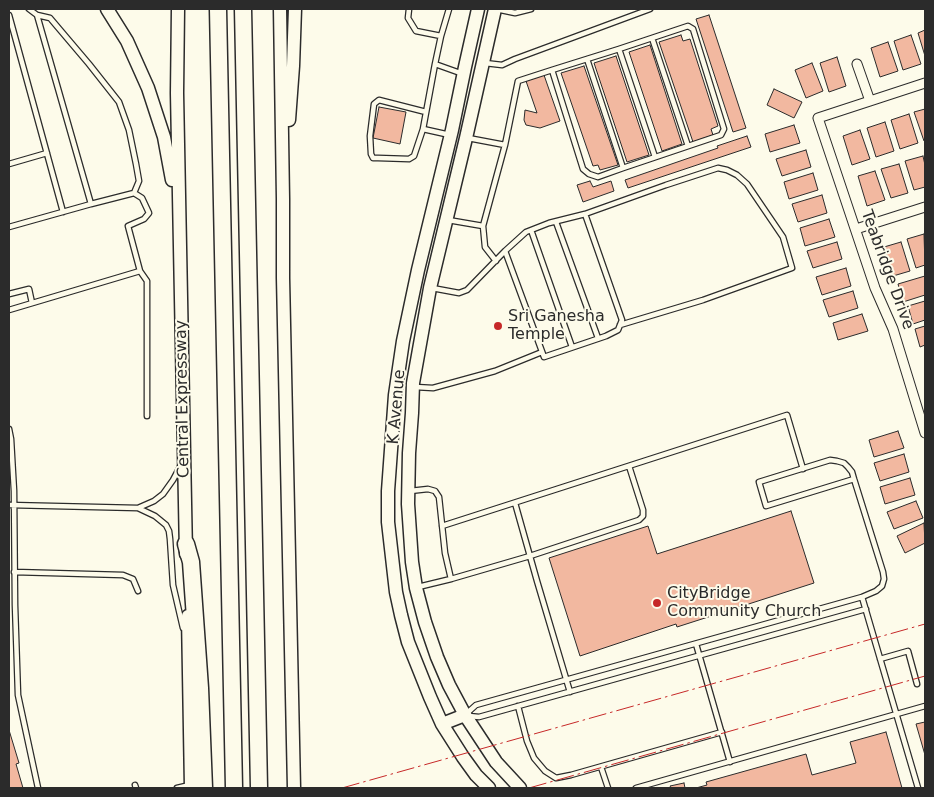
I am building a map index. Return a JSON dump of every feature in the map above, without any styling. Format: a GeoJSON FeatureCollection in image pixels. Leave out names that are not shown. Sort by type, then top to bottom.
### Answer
{"type":"FeatureCollection","features":[{"type":"Feature","properties":{"kind":"highway"},"geometry":{"type":"LineString","coordinates":[[218,9],[234,788]]}},
{"type":"Feature","properties":{"kind":"highway"},"geometry":{"type":"LineString","coordinates":[[243,9],[259,788]]}},
{"type":"Feature","properties":{"kind":"highway"},"geometry":{"type":"LineString","coordinates":[[186,544],[191,562],[200,688],[195,787]]}},
{"type":"Feature","properties":{"kind":"main road"},"geometry":{"type":"LineString","coordinates":[[107,9],[133,53],[152,100],[165,143],[179,220]]}},
{"type":"Feature","properties":{"kind":"main road","name":"Central Expressway"},"geometry":{"type":"LineString","coordinates":[[178,9],[177,93],[188,651],[195,787]]}},
{"type":"Feature","properties":{"kind":"main road"},"geometry":{"type":"LineString","coordinates":[[280,9],[283,288],[294,788]]}},
{"type":"Feature","properties":{"kind":"main road"},"geometry":{"type":"LineString","coordinates":[[283,210],[295,9]]}},
{"type":"Feature","properties":{"kind":"main road","name":"K Avenue"},"geometry":{"type":"LineString","coordinates":[[478,9],[403,341],[395,396],[388,491],[388,522],[396,592],[408,642],[442,724],[472,769],[489,788]]}},
{"type":"Feature","properties":{"kind":"main road","name":"K Avenue"},"geometry":{"type":"LineString","coordinates":[[495,9],[430,288],[413,387],[409,453],[409,531],[416,588],[425,622],[449,685],[496,762],[520,788]]}},
{"type":"Feature","properties":{"kind":"main road"},"geometry":{"type":"LineString","coordinates":[[451,135],[466,138]]}},
{"type":"Feature","properties":{"kind":"main road"},"geometry":{"type":"LineString","coordinates":[[396,592],[416,588]]}},
{"type":"Feature","properties":{"kind":"main road"},"geometry":{"type":"LineString","coordinates":[[442,724],[466,715]]}},
{"type":"Feature","properties":{"kind":"street"},"geometry":{"type":"LineString","coordinates":[[857,64],[870,101],[925,83]]}},
{"type":"Feature","properties":{"kind":"street","name":"Teabridge Drive"},"geometry":{"type":"LineString","coordinates":[[870,101],[818,118],[875,288],[893,329],[925,433]]}},
{"type":"Feature","properties":{"kind":"street"},"geometry":{"type":"LineString","coordinates":[[856,229],[925,207]]}},
{"type":"Feature","properties":{"kind":"lane"},"geometry":{"type":"LineString","coordinates":[[29,9],[37,15],[50,18],[119,102],[129,130],[136,164],[138,181],[134,193]]}},
{"type":"Feature","properties":{"kind":"lane"},"geometry":{"type":"LineString","coordinates":[[409,9],[408,18],[416,31],[441,36]]}},
{"type":"Feature","properties":{"kind":"lane"},"geometry":{"type":"LineString","coordinates":[[426,112],[379,100],[374,104],[370,136],[371,154],[374,158],[409,159],[414,156],[423,129],[441,36],[449,9]]}},
{"type":"Feature","properties":{"kind":"lane"},"geometry":{"type":"LineString","coordinates":[[495,9],[515,13],[532,9]]}},
{"type":"Feature","properties":{"kind":"lane"},"geometry":{"type":"LineString","coordinates":[[483,63],[502,65],[650,9]]}},
{"type":"Feature","properties":{"kind":"lane"},"geometry":{"type":"LineString","coordinates":[[9,15],[64,212]]}},
{"type":"Feature","properties":{"kind":"lane"},"geometry":{"type":"LineString","coordinates":[[37,15],[91,204]]}},
{"type":"Feature","properties":{"kind":"lane"},"geometry":{"type":"LineString","coordinates":[[496,261],[485,247],[483,226],[505,145],[518,81],[552,70],[619,49],[688,26],[693,29],[724,129],[721,135],[598,177],[589,174],[583,169],[552,70]]}},
{"type":"Feature","properties":{"kind":"lane"},"geometry":{"type":"LineString","coordinates":[[652,38],[688,146]]}},
{"type":"Feature","properties":{"kind":"lane"},"geometry":{"type":"LineString","coordinates":[[619,49],[655,157]]}},
{"type":"Feature","properties":{"kind":"lane"},"geometry":{"type":"LineString","coordinates":[[587,59],[623,168]]}},
{"type":"Feature","properties":{"kind":"lane"},"geometry":{"type":"LineString","coordinates":[[435,64],[463,74]]}},
{"type":"Feature","properties":{"kind":"lane"},"geometry":{"type":"LineString","coordinates":[[423,129],[451,135]]}},
{"type":"Feature","properties":{"kind":"lane"},"geometry":{"type":"LineString","coordinates":[[466,138],[505,145]]}},
{"type":"Feature","properties":{"kind":"lane"},"geometry":{"type":"LineString","coordinates":[[9,164],[47,153]]}},
{"type":"Feature","properties":{"kind":"lane"},"geometry":{"type":"LineString","coordinates":[[430,288],[460,294],[467,290],[505,251],[526,232],[531,230],[585,214],[718,168],[737,175],[747,184],[783,237],[792,268],[703,300],[620,325]]}},
{"type":"Feature","properties":{"kind":"lane"},"geometry":{"type":"LineString","coordinates":[[9,227],[134,193],[142,198],[149,213],[144,219],[128,226],[140,271],[147,280],[147,416]]}},
{"type":"Feature","properties":{"kind":"lane"},"geometry":{"type":"LineString","coordinates":[[505,251],[544,357],[618,330],[622,320],[585,214]]}},
{"type":"Feature","properties":{"kind":"lane"},"geometry":{"type":"LineString","coordinates":[[447,220],[483,226]]}},
{"type":"Feature","properties":{"kind":"lane"},"geometry":{"type":"LineString","coordinates":[[556,222],[598,338]]}},
{"type":"Feature","properties":{"kind":"lane"},"geometry":{"type":"LineString","coordinates":[[531,230],[572,347]]}},
{"type":"Feature","properties":{"kind":"lane"},"geometry":{"type":"LineString","coordinates":[[9,310],[140,271]]}},
{"type":"Feature","properties":{"kind":"lane"},"geometry":{"type":"LineString","coordinates":[[9,294],[29,289],[32,303]]}},
{"type":"Feature","properties":{"kind":"lane"},"geometry":{"type":"LineString","coordinates":[[413,387],[433,388],[495,371],[542,352]]}},
{"type":"Feature","properties":{"kind":"lane"},"geometry":{"type":"LineString","coordinates":[[442,526],[787,415],[803,469]]}},
{"type":"Feature","properties":{"kind":"lane"},"geometry":{"type":"LineString","coordinates":[[9,430],[11,439],[15,644],[18,695],[38,788]]}},
{"type":"Feature","properties":{"kind":"lane"},"geometry":{"type":"LineString","coordinates":[[138,508],[154,501],[163,494],[173,480],[184,458]]}},
{"type":"Feature","properties":{"kind":"lane"},"geometry":{"type":"LineString","coordinates":[[466,715],[476,705],[862,597],[876,591],[882,586],[884,572],[852,472],[844,463],[830,460],[759,482],[766,506],[854,479]]}},
{"type":"Feature","properties":{"kind":"lane"},"geometry":{"type":"LineString","coordinates":[[416,588],[530,556],[639,520],[643,516],[643,510],[629,466]]}},
{"type":"Feature","properties":{"kind":"lane"},"geometry":{"type":"LineString","coordinates":[[408,491],[428,489],[435,491],[439,497],[445,553],[452,579]]}},
{"type":"Feature","properties":{"kind":"lane"},"geometry":{"type":"LineString","coordinates":[[515,503],[570,692]]}},
{"type":"Feature","properties":{"kind":"lane"},"geometry":{"type":"LineString","coordinates":[[12,505],[138,508],[155,516],[166,525],[170,539],[173,585],[188,651]]}},
{"type":"Feature","properties":{"kind":"lane"},"geometry":{"type":"LineString","coordinates":[[14,572],[123,574],[133,579],[138,591]]}},
{"type":"Feature","properties":{"kind":"lane"},"geometry":{"type":"LineString","coordinates":[[862,597],[918,788]]}},
{"type":"Feature","properties":{"kind":"lane"},"geometry":{"type":"LineString","coordinates":[[466,715],[479,717],[866,609]]}},
{"type":"Feature","properties":{"kind":"lane"},"geometry":{"type":"LineString","coordinates":[[696,644],[730,762]]}},
{"type":"Feature","properties":{"kind":"lane"},"geometry":{"type":"LineString","coordinates":[[880,659],[908,651],[917,684]]}},
{"type":"Feature","properties":{"kind":"lane"},"geometry":{"type":"LineString","coordinates":[[518,706],[526,741],[534,758],[545,771],[556,778],[722,732]]}},
{"type":"Feature","properties":{"kind":"lane"},"geometry":{"type":"LineString","coordinates":[[636,788],[925,706]]}},
{"type":"Feature","properties":{"kind":"lane"},"geometry":{"type":"LineString","coordinates":[[601,767],[608,788]]}},
{"type":"Feature","properties":{"kind":"lane"},"geometry":{"type":"LineString","coordinates":[[177,788],[195,787]]}},
{"type":"Feature","properties":{"kind":"building"},"geometry":{"type":"Polygon","coordinates":[[[709,15],[746,128],[733,132],[696,19],[709,15]]]}},
{"type":"Feature","properties":{"kind":"building"},"geometry":{"type":"Polygon","coordinates":[[[925,30],[925,56],[918,33],[925,30]]]}},
{"type":"Feature","properties":{"kind":"building"},"geometry":{"type":"Polygon","coordinates":[[[681,35],[683,41],[690,39],[718,126],[711,129],[713,135],[693,142],[659,42],[681,35]]]}},
{"type":"Feature","properties":{"kind":"building"},"geometry":{"type":"Polygon","coordinates":[[[911,35],[921,64],[903,70],[894,41],[911,35]]]}},
{"type":"Feature","properties":{"kind":"building"},"geometry":{"type":"Polygon","coordinates":[[[888,42],[898,71],[880,77],[871,48],[888,42]]]}},
{"type":"Feature","properties":{"kind":"building"},"geometry":{"type":"Polygon","coordinates":[[[650,45],[682,144],[662,151],[629,52],[650,45]]]}},
{"type":"Feature","properties":{"kind":"building"},"geometry":{"type":"Polygon","coordinates":[[[616,56],[649,155],[627,162],[594,63],[616,56]]]}},
{"type":"Feature","properties":{"kind":"building"},"geometry":{"type":"Polygon","coordinates":[[[837,57],[846,86],[829,92],[820,63],[837,57]]]}},
{"type":"Feature","properties":{"kind":"building"},"geometry":{"type":"Polygon","coordinates":[[[812,63],[823,91],[806,98],[795,70],[812,63]]]}},
{"type":"Feature","properties":{"kind":"building"},"geometry":{"type":"Polygon","coordinates":[[[584,66],[618,165],[600,170],[598,165],[593,166],[561,73],[584,66]]]}},
{"type":"Feature","properties":{"kind":"building"},"geometry":{"type":"Polygon","coordinates":[[[544,75],[560,121],[540,128],[526,125],[524,120],[525,110],[537,113],[526,81],[544,75]]]}},
{"type":"Feature","properties":{"kind":"building"},"geometry":{"type":"Polygon","coordinates":[[[774,89],[802,102],[794,118],[767,105],[774,89]]]}},
{"type":"Feature","properties":{"kind":"building"},"geometry":{"type":"Polygon","coordinates":[[[379,107],[406,112],[400,144],[373,138],[379,107]]]}},
{"type":"Feature","properties":{"kind":"building"},"geometry":{"type":"Polygon","coordinates":[[[925,109],[925,141],[924,141],[914,112],[925,109]]]}},
{"type":"Feature","properties":{"kind":"building"},"geometry":{"type":"Polygon","coordinates":[[[909,114],[918,143],[900,149],[891,120],[909,114]]]}},
{"type":"Feature","properties":{"kind":"building"},"geometry":{"type":"Polygon","coordinates":[[[885,122],[894,151],[876,157],[867,128],[885,122]]]}},
{"type":"Feature","properties":{"kind":"building"},"geometry":{"type":"Polygon","coordinates":[[[794,125],[800,143],[770,152],[765,134],[794,125]]]}},
{"type":"Feature","properties":{"kind":"building"},"geometry":{"type":"Polygon","coordinates":[[[860,130],[870,159],[852,165],[843,136],[860,130]]]}},
{"type":"Feature","properties":{"kind":"building"},"geometry":{"type":"Polygon","coordinates":[[[747,136],[751,147],[628,188],[625,180],[747,136]]]}},
{"type":"Feature","properties":{"kind":"building"},"geometry":{"type":"Polygon","coordinates":[[[806,150],[811,167],[782,176],[776,159],[806,150]]]}},
{"type":"Feature","properties":{"kind":"building"},"geometry":{"type":"Polygon","coordinates":[[[923,156],[925,187],[914,190],[905,161],[923,156]]]}},
{"type":"Feature","properties":{"kind":"building"},"geometry":{"type":"Polygon","coordinates":[[[899,164],[908,193],[891,198],[881,169],[899,164]]]}},
{"type":"Feature","properties":{"kind":"building"},"geometry":{"type":"Polygon","coordinates":[[[875,171],[885,200],[867,206],[858,176],[875,171]]]}},
{"type":"Feature","properties":{"kind":"building"},"geometry":{"type":"Polygon","coordinates":[[[813,173],[818,190],[789,199],[784,182],[813,173]]]}},
{"type":"Feature","properties":{"kind":"building"},"geometry":{"type":"Polygon","coordinates":[[[590,181],[593,187],[611,181],[614,191],[583,202],[577,185],[590,181]]]}},
{"type":"Feature","properties":{"kind":"building"},"geometry":{"type":"Polygon","coordinates":[[[822,195],[827,213],[798,222],[792,204],[822,195]]]}},
{"type":"Feature","properties":{"kind":"building"},"geometry":{"type":"Polygon","coordinates":[[[829,219],[835,237],[805,246],[800,228],[829,219]]]}},
{"type":"Feature","properties":{"kind":"building"},"geometry":{"type":"Polygon","coordinates":[[[924,234],[925,265],[916,268],[907,239],[924,234]]]}},
{"type":"Feature","properties":{"kind":"building"},"geometry":{"type":"Polygon","coordinates":[[[837,242],[842,259],[813,268],[807,251],[837,242]]]}},
{"type":"Feature","properties":{"kind":"building"},"geometry":{"type":"Polygon","coordinates":[[[901,242],[910,271],[893,276],[884,247],[901,242]]]}},
{"type":"Feature","properties":{"kind":"building"},"geometry":{"type":"Polygon","coordinates":[[[846,268],[851,286],[822,295],[816,277],[846,268]]]}},
{"type":"Feature","properties":{"kind":"building"},"geometry":{"type":"Polygon","coordinates":[[[925,276],[925,295],[903,302],[898,284],[925,276]]]}},
{"type":"Feature","properties":{"kind":"building"},"geometry":{"type":"Polygon","coordinates":[[[853,291],[858,308],[829,317],[823,300],[853,291]]]}},
{"type":"Feature","properties":{"kind":"building"},"geometry":{"type":"Polygon","coordinates":[[[925,301],[925,320],[913,324],[908,306],[925,301]]]}},
{"type":"Feature","properties":{"kind":"building"},"geometry":{"type":"Polygon","coordinates":[[[862,314],[868,331],[838,340],[833,323],[862,314]]]}},
{"type":"Feature","properties":{"kind":"building"},"geometry":{"type":"Polygon","coordinates":[[[925,326],[925,345],[920,347],[915,329],[925,326]]]}},
{"type":"Feature","properties":{"kind":"building"},"geometry":{"type":"Polygon","coordinates":[[[898,431],[904,448],[874,457],[869,440],[898,431]]]}},
{"type":"Feature","properties":{"kind":"building"},"geometry":{"type":"Polygon","coordinates":[[[904,454],[909,472],[880,481],[874,463],[904,454]]]}},
{"type":"Feature","properties":{"kind":"building"},"geometry":{"type":"Polygon","coordinates":[[[910,478],[915,495],[885,504],[880,487],[910,478]]]}},
{"type":"Feature","properties":{"kind":"building"},"geometry":{"type":"Polygon","coordinates":[[[916,501],[923,518],[894,529],[887,512],[916,501]]]}},
{"type":"Feature","properties":{"kind":"building","name":"CityBridge Community Church"},"geometry":{"type":"Polygon","coordinates":[[[791,511],[814,583],[677,627],[676,624],[580,656],[549,558],[648,526],[657,554],[791,511]]]}},
{"type":"Feature","properties":{"kind":"building"},"geometry":{"type":"Polygon","coordinates":[[[924,523],[925,543],[905,553],[897,536],[924,523]]]}},
{"type":"Feature","properties":{"kind":"building"},"geometry":{"type":"Polygon","coordinates":[[[925,722],[925,755],[916,724],[925,722]]]}},
{"type":"Feature","properties":{"kind":"building"},"geometry":{"type":"Polygon","coordinates":[[[9,730],[19,763],[16,764],[23,788],[9,788],[9,730]]]}},
{"type":"Feature","properties":{"kind":"building"},"geometry":{"type":"Polygon","coordinates":[[[886,732],[902,788],[696,788],[707,785],[706,782],[806,754],[812,775],[856,763],[850,742],[886,732]]]}},
{"type":"Feature","properties":{"kind":"building"},"geometry":{"type":"Polygon","coordinates":[[[684,783],[685,788],[671,788],[670,786],[684,783]]]}},
{"type":"Feature","properties":{"kind":"power"},"geometry":{"type":"LineString","coordinates":[[342,788],[925,624]]}},
{"type":"Feature","properties":{"kind":"power"},"geometry":{"type":"LineString","coordinates":[[529,788],[925,676]]}},
{"type":"Feature","properties":{"kind":"place","name":"Sri Ganesha Temple"},"geometry":{"type":"Point","coordinates":[498,326]}},
{"type":"Feature","properties":{"kind":"place","name":"CityBridge Community Church"},"geometry":{"type":"Point","coordinates":[657,603]}}]}
